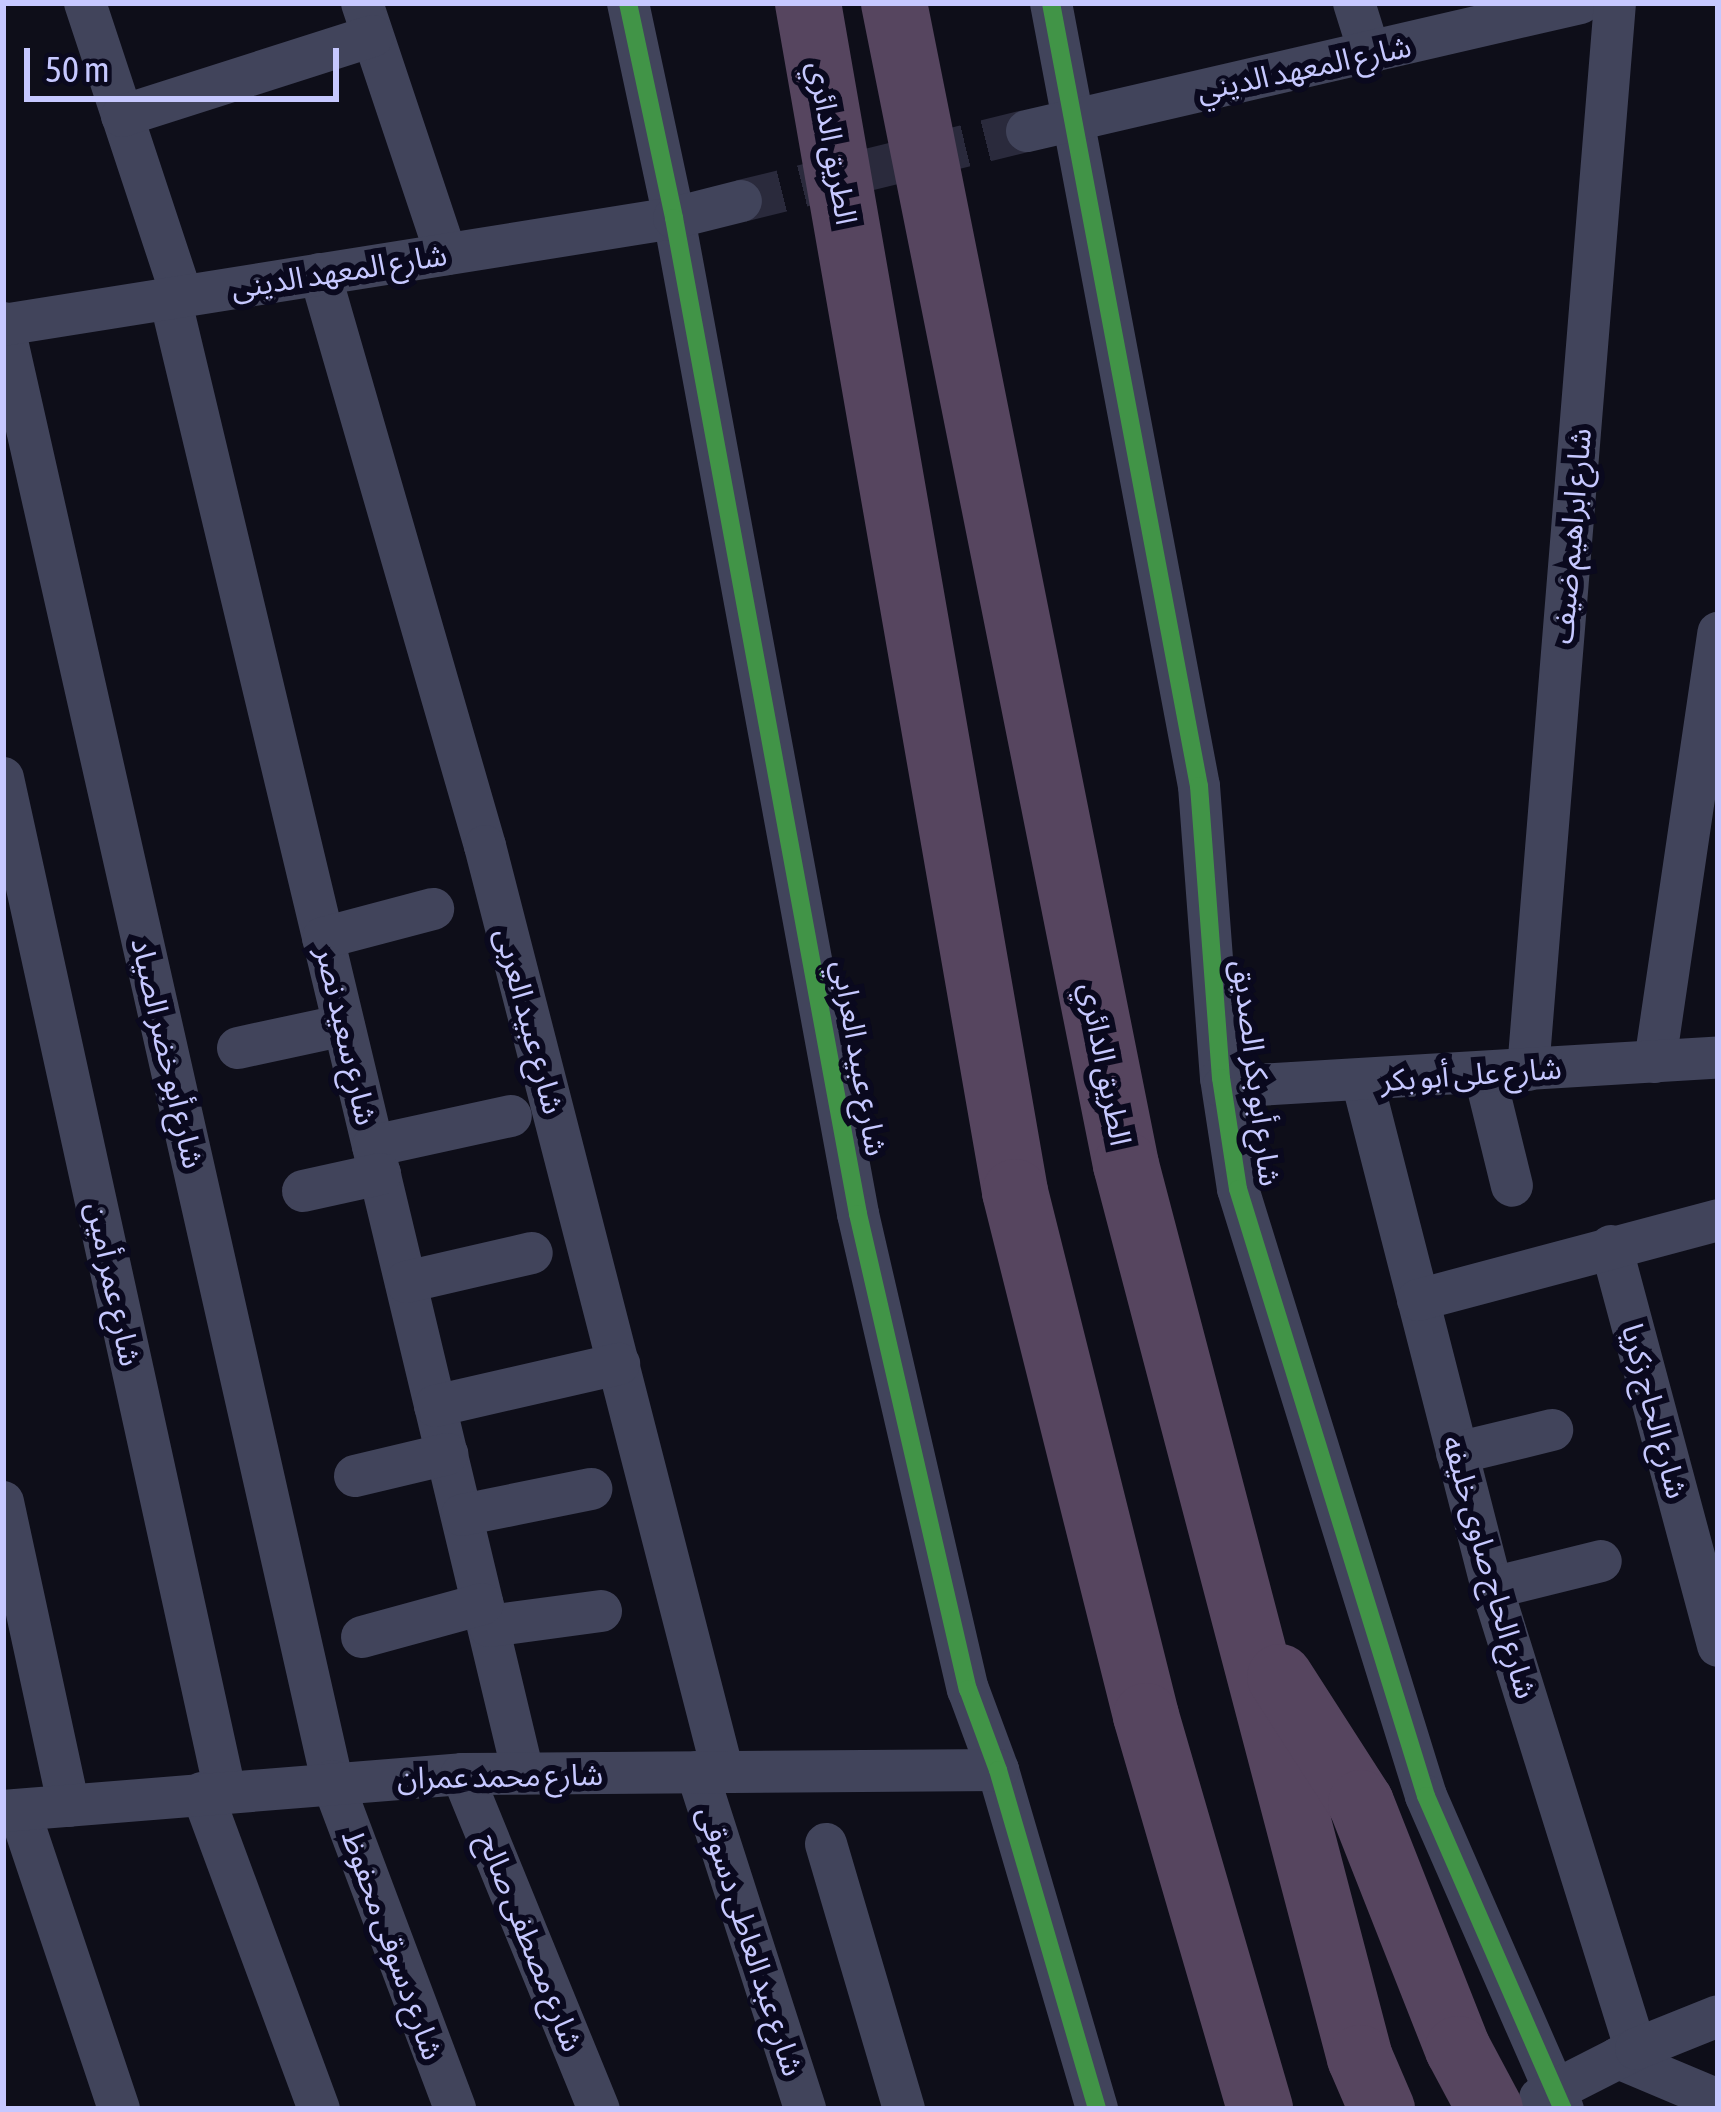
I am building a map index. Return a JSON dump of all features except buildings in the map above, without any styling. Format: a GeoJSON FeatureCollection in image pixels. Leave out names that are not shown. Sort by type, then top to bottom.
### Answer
{"type":"FeatureCollection","features":[{"type":"Feature","properties":{"kind":"highway"},"geometry":{"type":"LineString","coordinates":[[791,3],[828,107]]}},
{"type":"Feature","properties":{"kind":"highway","name":"الطريق الدائري"},"geometry":{"type":"LineString","coordinates":[[808,3],[1015,1192],[1146,1716],[1260,2109]]}},
{"type":"Feature","properties":{"kind":"highway","name":"الطريق الدائري"},"geometry":{"type":"LineString","coordinates":[[899,14],[1126,1165],[1360,2058],[1382,2109]]}},
{"type":"Feature","properties":{"kind":"highway"},"geometry":{"type":"LineString","coordinates":[[1247,1627],[1360,1803],[1458,2049],[1537,2102]]}},
{"type":"Feature","properties":{"kind":"street","name":"شارع سعيد نصر"},"geometry":{"type":"LineString","coordinates":[[85,3],[176,297],[523,1773]]}},
{"type":"Feature","properties":{"kind":"street","name":"شارع عبيد العرابي"},"geometry":{"type":"LineString","coordinates":[[628,3],[674,218],[858,1214],[968,1688],[998,1770],[1097,2109]]}},
{"type":"Feature","properties":{"kind":"street","name":"شارع أبو بكر الصديق"},"geometry":{"type":"LineString","coordinates":[[1051,3],[1199,785],[1223,1087],[1238,1189],[1426,1796],[1537,2102]]}},
{"type":"Feature","properties":{"kind":"street"},"geometry":{"type":"LineString","coordinates":[[1354,3],[1370,54]]}},
{"type":"Feature","properties":{"kind":"street","name":"شارع المعهد الديني"},"geometry":{"type":"LineString","coordinates":[[1027,131],[1370,54],[1518,12],[1580,3]]}},
{"type":"Feature","properties":{"kind":"street","name":"شارع ابراهيم ضيف"},"geometry":{"type":"LineString","coordinates":[[1528,1070],[1615,3]]}},
{"type":"Feature","properties":{"kind":"street"},"geometry":{"type":"LineString","coordinates":[[122,116],[367,20],[446,254]]}},
{"type":"Feature","properties":{"kind":"street"},"geometry":{"type":"LineString","coordinates":[[674,218],[741,201]]}},
{"type":"Feature","properties":{"kind":"street","name":"شارع المعهد الدينى"},"geometry":{"type":"LineString","coordinates":[[3,324],[674,218]]}},
{"type":"Feature","properties":{"kind":"street","name":"شارع عبيد العربى"},"geometry":{"type":"LineString","coordinates":[[320,274],[484,846],[619,1364],[710,1772]]}},
{"type":"Feature","properties":{"kind":"street","name":"شارع أبو خضر الصياد"},"geometry":{"type":"LineString","coordinates":[[3,324],[332,1781]]}},
{"type":"Feature","properties":{"kind":"street"},"geometry":{"type":"LineString","coordinates":[[1655,1062],[1718,633]]}},
{"type":"Feature","properties":{"kind":"street","name":"شارع عمر أمين"},"geometry":{"type":"LineString","coordinates":[[3,778],[214,1792],[319,2109]]}},
{"type":"Feature","properties":{"kind":"street"},"geometry":{"type":"LineString","coordinates":[[323,938],[433,909]]}},
{"type":"Feature","properties":{"kind":"street"},"geometry":{"type":"LineString","coordinates":[[238,1048],[344,1025]]}},
{"type":"Feature","properties":{"kind":"street","name":"شارع على أبو بكر"},"geometry":{"type":"LineString","coordinates":[[1223,1087],[1718,1058]]}},
{"type":"Feature","properties":{"kind":"street"},"geometry":{"type":"LineString","coordinates":[[1484,1072],[1512,1186]]}},
{"type":"Feature","properties":{"kind":"street","name":"شارع الحاج صاوى خليفه"},"geometry":{"type":"LineString","coordinates":[[1362,1080],[1492,1588],[1627,2054]]}},
{"type":"Feature","properties":{"kind":"street"},"geometry":{"type":"LineString","coordinates":[[303,1192],[376,1160],[511,1116]]}},
{"type":"Feature","properties":{"kind":"street"},"geometry":{"type":"LineString","coordinates":[[1418,1300],[1718,1220]]}},
{"type":"Feature","properties":{"kind":"street","name":"شارع الحاج زكريا"},"geometry":{"type":"LineString","coordinates":[[1611,1246],[1718,1646]]}},
{"type":"Feature","properties":{"kind":"street"},"geometry":{"type":"LineString","coordinates":[[406,1282],[532,1253]]}},
{"type":"Feature","properties":{"kind":"street"},"geometry":{"type":"LineString","coordinates":[[435,1406],[619,1364]]}},
{"type":"Feature","properties":{"kind":"street"},"geometry":{"type":"LineString","coordinates":[[1457,1453],[1552,1430]]}},
{"type":"Feature","properties":{"kind":"street"},"geometry":{"type":"LineString","coordinates":[[356,1476],[447,1454]]}},
{"type":"Feature","properties":{"kind":"street"},"geometry":{"type":"LineString","coordinates":[[462,1515],[591,1489]]}},
{"type":"Feature","properties":{"kind":"street"},"geometry":{"type":"LineString","coordinates":[[3,1502],[69,1806]]}},
{"type":"Feature","properties":{"kind":"street"},"geometry":{"type":"LineString","coordinates":[[1492,1588],[1601,1562]]}},
{"type":"Feature","properties":{"kind":"street"},"geometry":{"type":"LineString","coordinates":[[362,1637],[486,1615],[601,1611]]}},
{"type":"Feature","properties":{"kind":"street","name":"شارع محمد عمران"},"geometry":{"type":"LineString","coordinates":[[11,1810],[462,1774],[998,1770]]}},
{"type":"Feature","properties":{"kind":"street","name":"شارع عبد العاطى دسوقى"},"geometry":{"type":"LineString","coordinates":[[710,1772],[805,2109]]}},
{"type":"Feature","properties":{"kind":"street","name":"شارع مصطفى صالح"},"geometry":{"type":"LineString","coordinates":[[462,1774],[599,2109]]}},
{"type":"Feature","properties":{"kind":"street","name":"شارع دسوقى محفوظ"},"geometry":{"type":"LineString","coordinates":[[332,1781],[454,2109]]}},
{"type":"Feature","properties":{"kind":"street"},"geometry":{"type":"LineString","coordinates":[[11,1810],[119,2109]]}},
{"type":"Feature","properties":{"kind":"street"},"geometry":{"type":"LineString","coordinates":[[826,1844],[904,2109]]}},
{"type":"Feature","properties":{"kind":"street"},"geometry":{"type":"LineString","coordinates":[[1537,2102],[1627,2054],[1718,2016]]}},
{"type":"Feature","properties":{"kind":"street"},"geometry":{"type":"LineString","coordinates":[[1627,2054],[1718,2101]]}},
{"type":"Feature","properties":{"kind":"tunnel"},"geometry":{"type":"LineString","coordinates":[[741,201],[1027,131]]}},
{"type":"Feature","properties":{"kind":"cycle path"},"geometry":{"type":"LineString","coordinates":[[628,3],[674,218],[858,1214],[968,1689],[998,1770],[1097,2109]]}},
{"type":"Feature","properties":{"kind":"cycle path"},"geometry":{"type":"LineString","coordinates":[[1051,3],[1199,786],[1221,1078],[1238,1189],[1426,1796],[1563,2109]]}}]}
